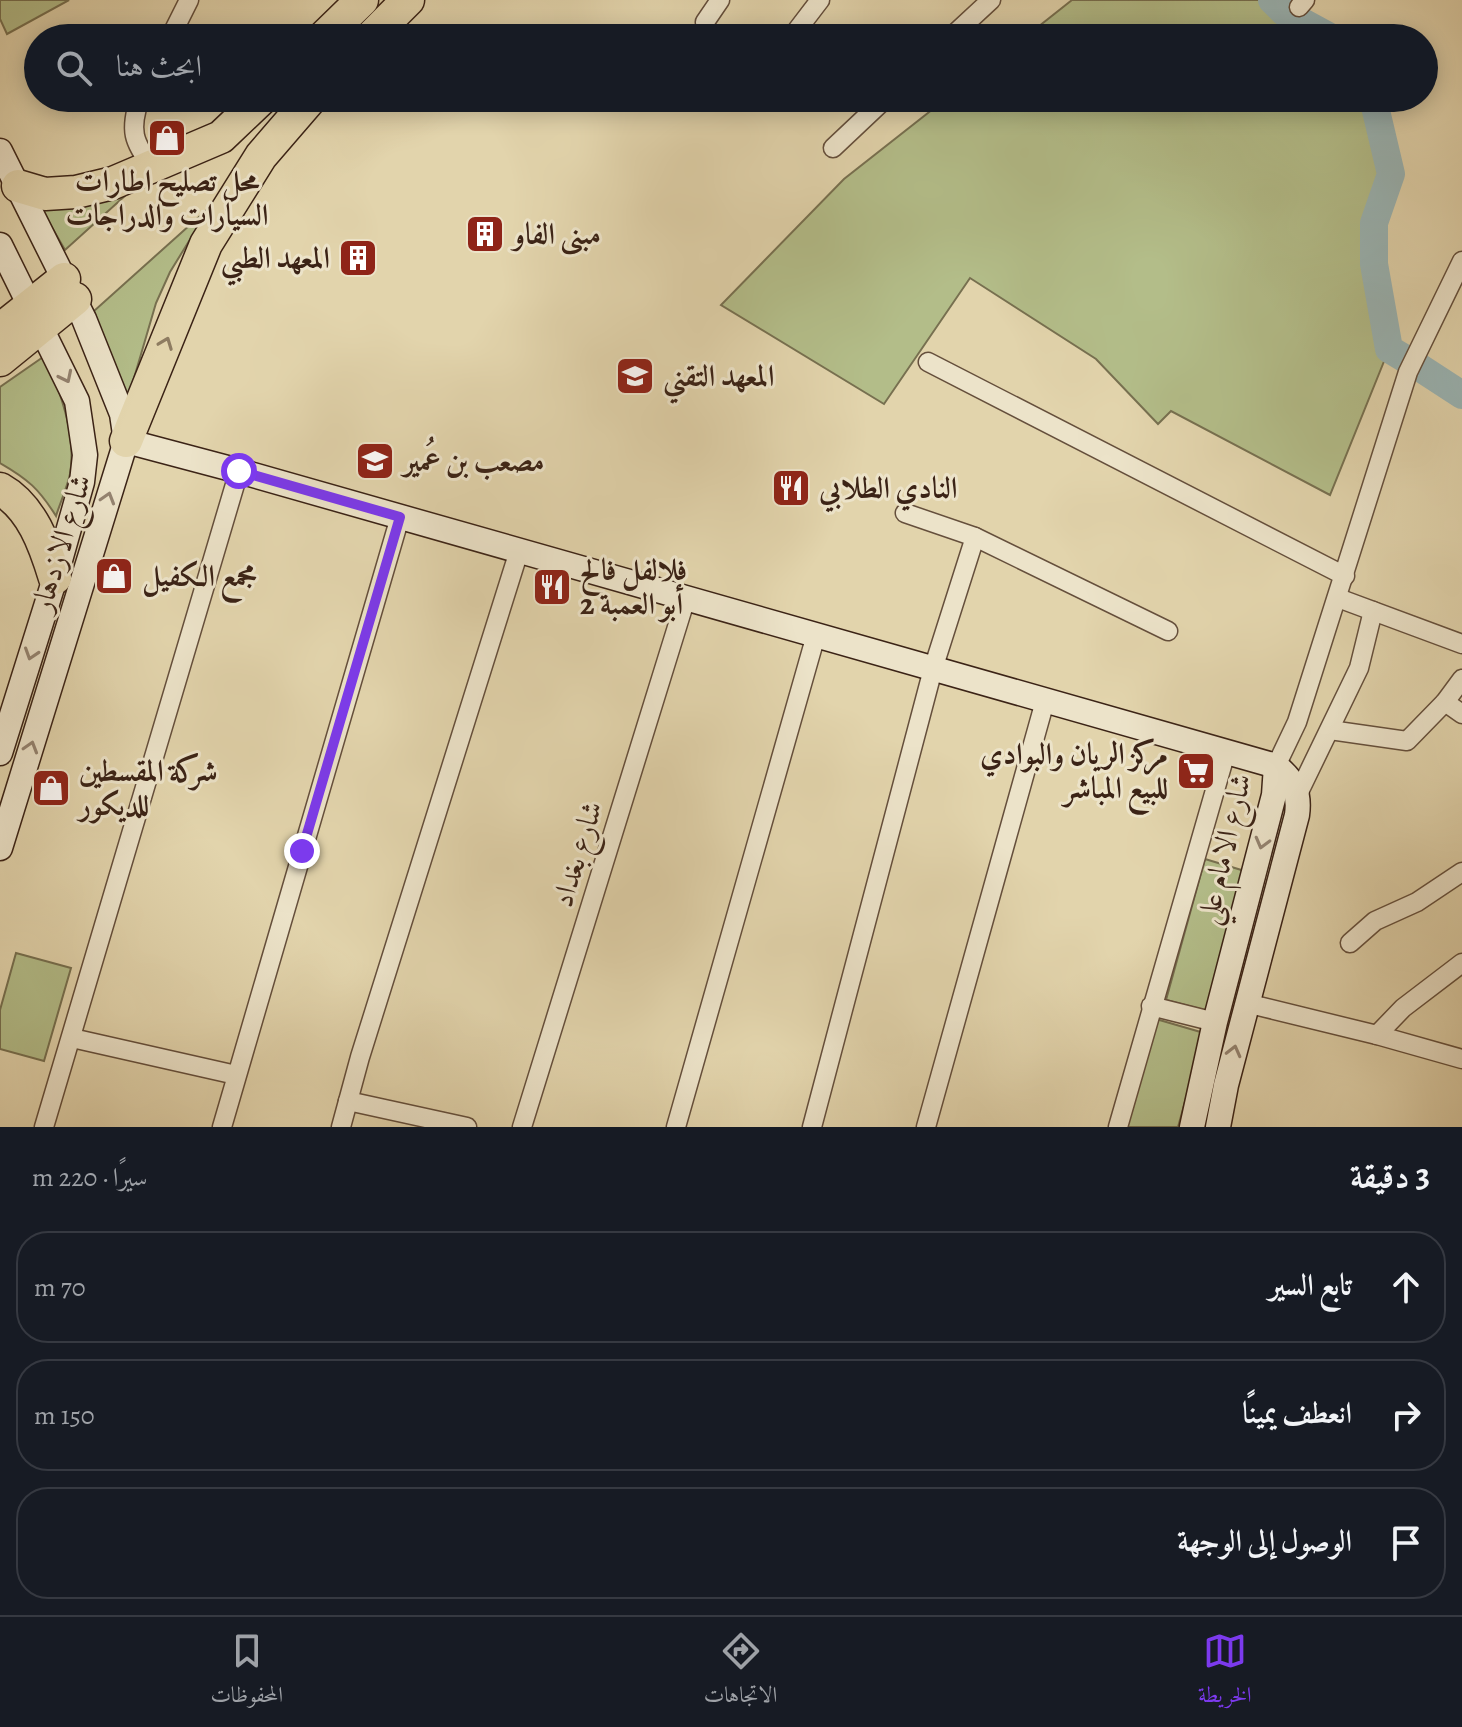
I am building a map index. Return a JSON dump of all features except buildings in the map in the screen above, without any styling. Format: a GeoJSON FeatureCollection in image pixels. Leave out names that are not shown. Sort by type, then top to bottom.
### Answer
{"type":"FeatureCollection","features":[{"type":"Feature","properties":{"kind":"highway"},"geometry":{"type":"LineString","coordinates":[[337,24],[362,0]]}},
{"type":"Feature","properties":{"kind":"highway"},"geometry":{"type":"LineString","coordinates":[[384,24],[408,0]]}},
{"type":"Feature","properties":{"kind":"highway"},"geometry":{"type":"LineString","coordinates":[[18,186],[45,194],[76,192],[153,168],[221,137],[247,112]]}},
{"type":"Feature","properties":{"kind":"highway"},"geometry":{"type":"LineString","coordinates":[[126,441],[206,244],[261,156],[299,112]]}},
{"type":"Feature","properties":{"kind":"highway"},"geometry":{"type":"LineString","coordinates":[[0,360],[36,318],[69,289]]}},
{"type":"Feature","properties":{"kind":"highway"},"geometry":{"type":"LineString","coordinates":[[0,330],[36,318]]}},
{"type":"Feature","properties":{"kind":"highway"},"geometry":{"type":"LineString","coordinates":[[0,489],[35,527],[43,540],[55,578]]}},
{"type":"Feature","properties":{"kind":"street"},"geometry":{"type":"LineString","coordinates":[[177,24],[189,0]]}},
{"type":"Feature","properties":{"kind":"street"},"geometry":{"type":"LineString","coordinates":[[705,22],[720,0]]}},
{"type":"Feature","properties":{"kind":"street"},"geometry":{"type":"LineString","coordinates":[[802,24],[820,0]]}},
{"type":"Feature","properties":{"kind":"street"},"geometry":{"type":"LineString","coordinates":[[965,24],[991,0]]}},
{"type":"Feature","properties":{"kind":"street"},"geometry":{"type":"LineString","coordinates":[[136,112],[134,139],[153,168]]}},
{"type":"Feature","properties":{"kind":"street"},"geometry":{"type":"LineString","coordinates":[[833,148],[871,112]]}},
{"type":"Feature","properties":{"kind":"street"},"geometry":{"type":"LineString","coordinates":[[0,151],[69,289],[122,414],[126,441],[1276,766],[1297,722],[1408,372],[1462,261]]}},
{"type":"Feature","properties":{"kind":"street"},"geometry":{"type":"LineString","coordinates":[[0,245],[77,401],[85,455],[82,482],[55,578],[0,753]]}},
{"type":"Feature","properties":{"kind":"street"},"geometry":{"type":"LineString","coordinates":[[928,362],[1345,576]]}},
{"type":"Feature","properties":{"kind":"street","name":"شارع الازدهار"},"geometry":{"type":"LineString","coordinates":[[0,848],[126,441]]}},
{"type":"Feature","properties":{"kind":"street"},"geometry":{"type":"LineString","coordinates":[[44,1127],[239,471]]}},
{"type":"Feature","properties":{"kind":"street"},"geometry":{"type":"LineString","coordinates":[[905,513],[975,537],[1168,631]]}},
{"type":"Feature","properties":{"kind":"street"},"geometry":{"type":"LineString","coordinates":[[222,1127],[400,517]]}},
{"type":"Feature","properties":{"kind":"street"},"geometry":{"type":"LineString","coordinates":[[812,1127],[933,669],[975,537]]}},
{"type":"Feature","properties":{"kind":"street"},"geometry":{"type":"LineString","coordinates":[[341,1127],[360,1057],[519,551]]}},
{"type":"Feature","properties":{"kind":"street","name":"شارع بغداد"},"geometry":{"type":"LineString","coordinates":[[522,1127],[686,598]]}},
{"type":"Feature","properties":{"kind":"street"},"geometry":{"type":"LineString","coordinates":[[1338,598],[1462,644]]}},
{"type":"Feature","properties":{"kind":"street"},"geometry":{"type":"LineString","coordinates":[[1298,794],[1359,668],[1373,611]]}},
{"type":"Feature","properties":{"kind":"street"},"geometry":{"type":"LineString","coordinates":[[676,1127],[816,635]]}},
{"type":"Feature","properties":{"kind":"street"},"geometry":{"type":"LineString","coordinates":[[1330,730],[1407,741],[1445,702],[1462,679]]}},
{"type":"Feature","properties":{"kind":"street"},"geometry":{"type":"LineString","coordinates":[[926,1127],[1045,701]]}},
{"type":"Feature","properties":{"kind":"street"},"geometry":{"type":"LineString","coordinates":[[1445,702],[1462,714]]}},
{"type":"Feature","properties":{"kind":"street"},"geometry":{"type":"LineString","coordinates":[[1118,1127],[1226,752]]}},
{"type":"Feature","properties":{"kind":"street","name":"شارع الامام علي"},"geometry":{"type":"LineString","coordinates":[[1218,1127],[1246,1003],[1294,826],[1298,794],[1289,778],[1276,766]]}},
{"type":"Feature","properties":{"kind":"street","name":"شارع الامام علي"},"geometry":{"type":"LineString","coordinates":[[1197,1126],[1215,1022],[1274,795],[1276,766]]}},
{"type":"Feature","properties":{"kind":"street"},"geometry":{"type":"LineString","coordinates":[[1350,943],[1375,921],[1417,902],[1462,872]]}},
{"type":"Feature","properties":{"kind":"street"},"geometry":{"type":"LineString","coordinates":[[1377,1035],[1403,1008],[1462,963]]}},
{"type":"Feature","properties":{"kind":"street"},"geometry":{"type":"LineString","coordinates":[[1246,1003],[1462,1059]]}},
{"type":"Feature","properties":{"kind":"street"},"geometry":{"type":"LineString","coordinates":[[1151,1006],[1215,1022]]}},
{"type":"Feature","properties":{"kind":"street"},"geometry":{"type":"LineString","coordinates":[[72,1038],[236,1075]]}},
{"type":"Feature","properties":{"kind":"street"},"geometry":{"type":"LineString","coordinates":[[348,1101],[467,1127]]}},
{"type":"Feature","properties":{"kind":"green space"},"geometry":{"type":"Polygon","coordinates":[[[0,0],[69,0],[7,34],[0,19],[0,0]]]}},
{"type":"Feature","properties":{"kind":"green space"},"geometry":{"type":"Polygon","coordinates":[[[1072,0],[1272,0],[1284,12],[1306,24],[1042,24],[1072,0]]]}},
{"type":"Feature","properties":{"kind":"green space"},"geometry":{"type":"Polygon","coordinates":[[[929,112],[1376,112],[1391,174],[1374,223],[1374,264],[1389,349],[1330,495],[1171,411],[1158,424],[1096,359],[970,278],[884,404],[721,305],[844,179],[929,112]]]}},
{"type":"Feature","properties":{"kind":"green space"},"geometry":{"type":"Polygon","coordinates":[[[137,185],[65,250],[42,210],[65,208],[137,185]]]}},
{"type":"Feature","properties":{"kind":"green space"},"geometry":{"type":"Polygon","coordinates":[[[210,207],[170,272],[156,303],[127,402],[94,311],[210,207]]]}},
{"type":"Feature","properties":{"kind":"green space"},"geometry":{"type":"Polygon","coordinates":[[[46,355],[66,413],[72,459],[56,516],[32,485],[0,463],[0,387],[46,355]]]}},
{"type":"Feature","properties":{"kind":"green space"},"geometry":{"type":"Polygon","coordinates":[[[1205,859],[1248,872],[1208,1011],[1166,1000],[1205,859]]]}},
{"type":"Feature","properties":{"kind":"green space"},"geometry":{"type":"Polygon","coordinates":[[[16,953],[71,968],[44,1061],[0,1049],[0,1010],[16,953]]]}},
{"type":"Feature","properties":{"kind":"green space"},"geometry":{"type":"Polygon","coordinates":[[[1156,1019],[1204,1033],[1178,1127],[1127,1127],[1156,1019]]]}},
{"type":"Feature","properties":{"kind":"waterway"},"geometry":{"type":"LineString","coordinates":[[1272,0],[1284,12],[1306,24]]}},
{"type":"Feature","properties":{"kind":"waterway"},"geometry":{"type":"LineString","coordinates":[[1376,112],[1391,174],[1374,223],[1374,264],[1389,349],[1409,361]]}},
{"type":"Feature","properties":{"kind":"waterway"},"geometry":{"type":"LineString","coordinates":[[1419,367],[1462,395]]}},
{"type":"Feature","properties":{"kind":"place","name":"محل تصليح اطارات السيارات والدراجات"},"geometry":{"type":"Point","coordinates":[167,138]}},
{"type":"Feature","properties":{"kind":"place","name":"مبنى الفاو"},"geometry":{"type":"Point","coordinates":[485,234]}},
{"type":"Feature","properties":{"kind":"place","name":"المعهد الطبي"},"geometry":{"type":"Point","coordinates":[358,258]}},
{"type":"Feature","properties":{"kind":"place","name":"المعهد التقني"},"geometry":{"type":"Point","coordinates":[635,376]}},
{"type":"Feature","properties":{"kind":"place","name":"مصعب بن عُمير"},"geometry":{"type":"Point","coordinates":[375,461]}},
{"type":"Feature","properties":{"kind":"place","name":"النادي الطلابي"},"geometry":{"type":"Point","coordinates":[791,488]}},
{"type":"Feature","properties":{"kind":"place","name":"مجمع الكفيل"},"geometry":{"type":"Point","coordinates":[114,576]}},
{"type":"Feature","properties":{"kind":"place","name":"فلالفل فالح أبو العمبة 2"},"geometry":{"type":"Point","coordinates":[552,587]}},
{"type":"Feature","properties":{"kind":"place","name":"مركز الريان والبوادي للبيع المباشر"},"geometry":{"type":"Point","coordinates":[1196,771]}},
{"type":"Feature","properties":{"kind":"place","name":"شركة المقسطين للديكور"},"geometry":{"type":"Point","coordinates":[51,788]}},
{"type":"Feature","properties":{"kind":"route"},"geometry":{"type":"LineString","coordinates":[[239,471],[400,517],[302,851]]}}]}
